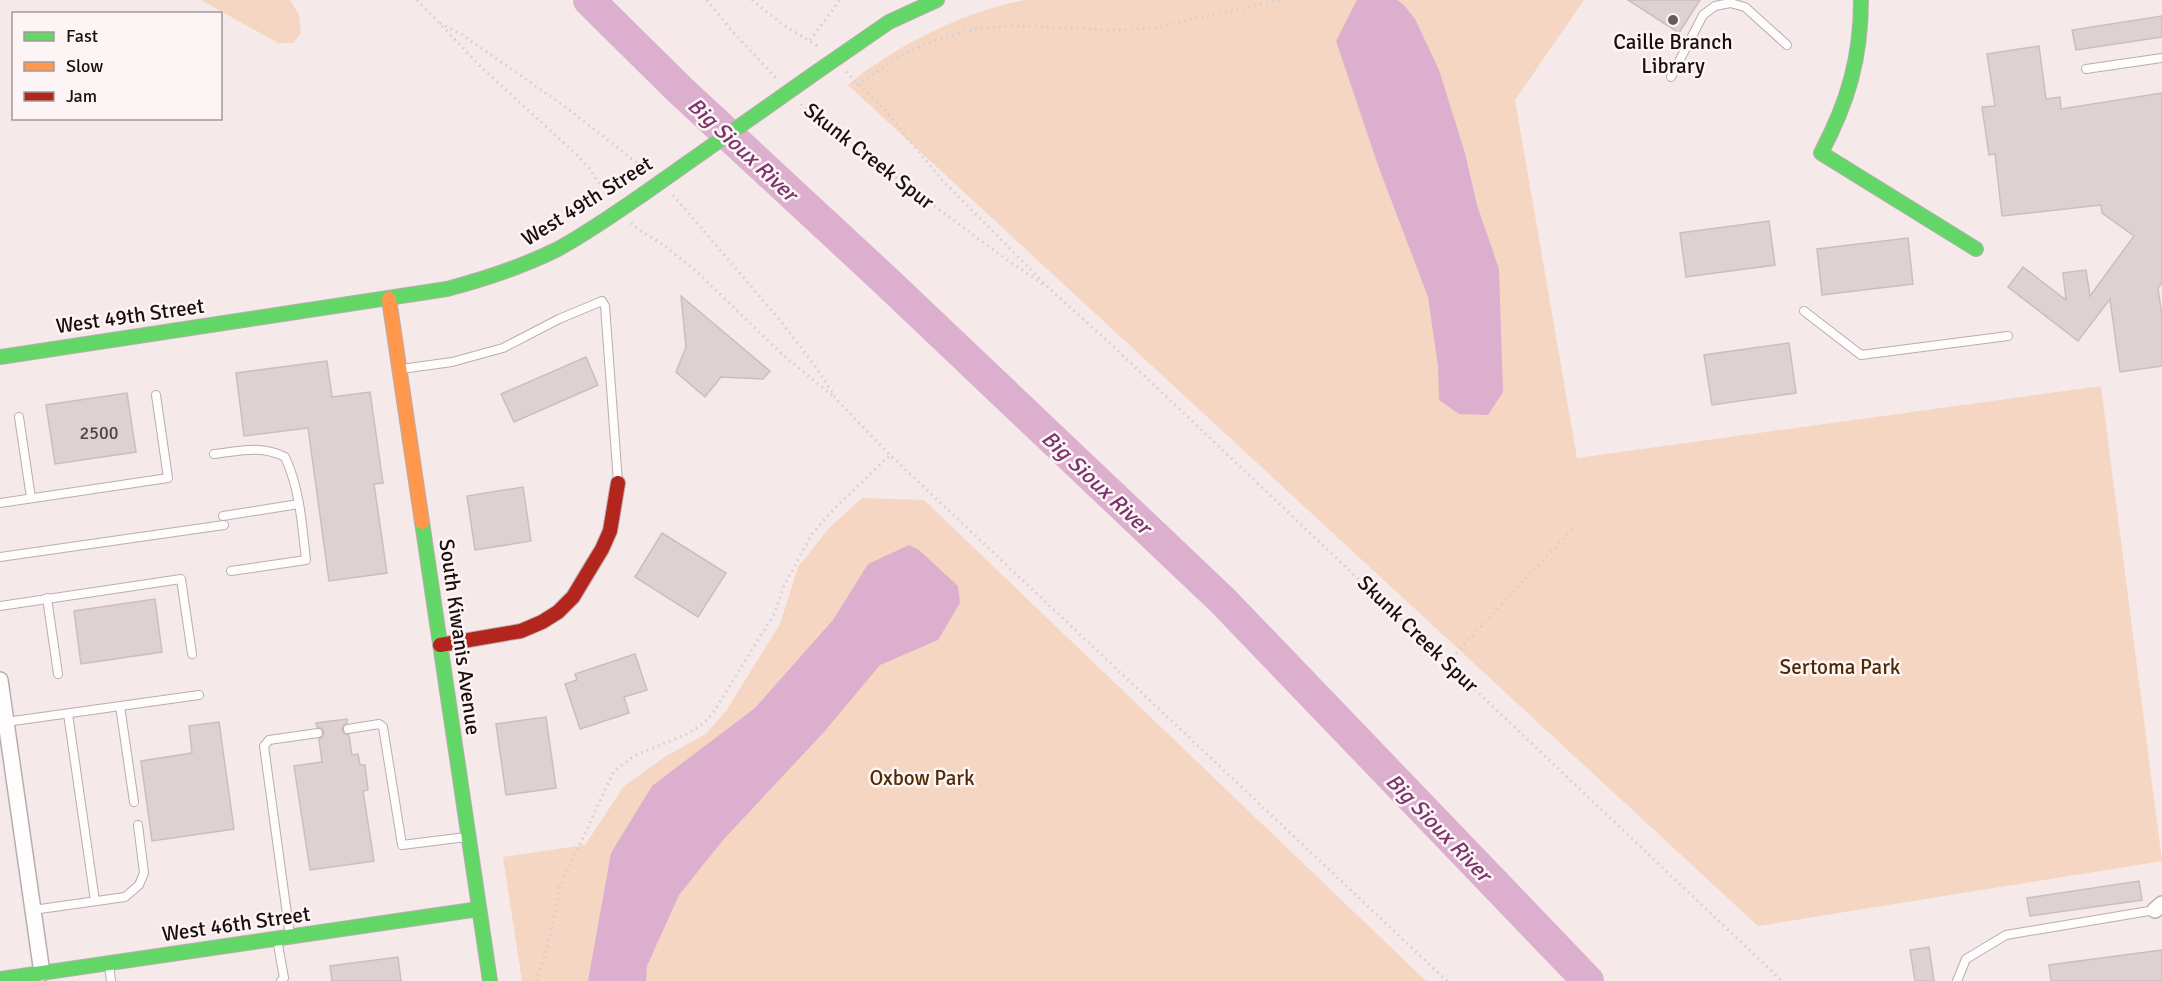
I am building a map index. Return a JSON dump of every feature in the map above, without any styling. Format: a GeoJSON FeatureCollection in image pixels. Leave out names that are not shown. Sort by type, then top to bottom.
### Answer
{"type":"FeatureCollection","features":[{"type":"Feature","properties":{"kind":"street","name":"West 49th Street"},"geometry":{"type":"LineString","coordinates":[[0,357],[464,286],[525,265],[558,249],[642,195],[869,33],[937,0]]}},
{"type":"Feature","properties":{"kind":"street"},"geometry":{"type":"LineString","coordinates":[[1861,0],[1862,31],[1854,79],[1834,129],[1821,153],[1976,249]]}},
{"type":"Feature","properties":{"kind":"street","name":"South Kiwanis Avenue"},"geometry":{"type":"LineString","coordinates":[[389,299],[490,981]]}},
{"type":"Feature","properties":{"kind":"street"},"geometry":{"type":"LineString","coordinates":[[440,645],[521,631],[558,612],[573,597],[606,540],[614,512],[618,483]]}},
{"type":"Feature","properties":{"kind":"street"},"geometry":{"type":"LineString","coordinates":[[0,680],[6,722],[4,740],[42,973]]}},
{"type":"Feature","properties":{"kind":"street","name":"West 46th Street"},"geometry":{"type":"LineString","coordinates":[[0,979],[479,909]]}},
{"type":"Feature","properties":{"kind":"lane"},"geometry":{"type":"LineString","coordinates":[[1671,77],[1703,15],[1715,6],[1730,3],[1745,7],[1787,45]]}},
{"type":"Feature","properties":{"kind":"lane"},"geometry":{"type":"LineString","coordinates":[[2086,69],[2162,58]]}},
{"type":"Feature","properties":{"kind":"lane"},"geometry":{"type":"LineString","coordinates":[[399,369],[452,362],[503,348],[559,319],[602,301],[605,306],[618,483]]}},
{"type":"Feature","properties":{"kind":"lane"},"geometry":{"type":"LineString","coordinates":[[1804,311],[1861,355],[2008,336]]}},
{"type":"Feature","properties":{"kind":"lane"},"geometry":{"type":"LineString","coordinates":[[0,503],[168,478],[156,395]]}},
{"type":"Feature","properties":{"kind":"lane"},"geometry":{"type":"LineString","coordinates":[[19,417],[31,498]]}},
{"type":"Feature","properties":{"kind":"lane"},"geometry":{"type":"LineString","coordinates":[[214,454],[257,449],[272,450],[285,456],[294,476],[299,504],[306,560],[231,571]]}},
{"type":"Feature","properties":{"kind":"lane"},"geometry":{"type":"LineString","coordinates":[[223,516],[299,504]]}},
{"type":"Feature","properties":{"kind":"lane"},"geometry":{"type":"LineString","coordinates":[[0,557],[224,525]]}},
{"type":"Feature","properties":{"kind":"lane"},"geometry":{"type":"LineString","coordinates":[[0,606],[181,579],[192,654]]}},
{"type":"Feature","properties":{"kind":"lane"},"geometry":{"type":"LineString","coordinates":[[46,598],[58,674]]}},
{"type":"Feature","properties":{"kind":"lane"},"geometry":{"type":"LineString","coordinates":[[6,722],[199,696]]}},
{"type":"Feature","properties":{"kind":"lane"},"geometry":{"type":"LineString","coordinates":[[120,706],[134,802]]}},
{"type":"Feature","properties":{"kind":"lane"},"geometry":{"type":"LineString","coordinates":[[69,714],[95,901]]}},
{"type":"Feature","properties":{"kind":"lane"},"geometry":{"type":"LineString","coordinates":[[348,729],[379,724],[383,727],[402,845],[468,836]]}},
{"type":"Feature","properties":{"kind":"lane"},"geometry":{"type":"LineString","coordinates":[[281,981],[284,978],[284,938],[264,746],[269,740],[318,733]]}},
{"type":"Feature","properties":{"kind":"lane"},"geometry":{"type":"LineString","coordinates":[[33,909],[125,897],[139,885],[144,873],[138,825]]}},
{"type":"Feature","properties":{"kind":"lane"},"geometry":{"type":"LineString","coordinates":[[1957,981],[1966,959],[2006,934],[2158,907]]}},
{"type":"Feature","properties":{"kind":"lane"},"geometry":{"type":"LineString","coordinates":[[109,963],[111,981]]}},
{"type":"Feature","properties":{"kind":"path"},"geometry":{"type":"LineString","coordinates":[[417,0],[484,70],[574,152],[589,168],[618,211],[639,230],[663,244],[695,270],[784,356],[836,399],[890,455],[1447,981]]}},
{"type":"Feature","properties":{"kind":"path"},"geometry":{"type":"LineString","coordinates":[[707,0],[731,30],[782,85]]}},
{"type":"Feature","properties":{"kind":"path","name":"Skunk Creek Spur"},"geometry":{"type":"LineString","coordinates":[[752,0],[782,24],[810,40],[834,58],[857,85],[884,109],[941,179],[1050,289],[1448,662],[1782,981]]}},
{"type":"Feature","properties":{"kind":"path"},"geometry":{"type":"LineString","coordinates":[[810,40],[840,0]]}},
{"type":"Feature","properties":{"kind":"path"},"geometry":{"type":"LineString","coordinates":[[857,85],[900,56],[931,42],[978,28],[1020,26],[1117,30],[1153,28],[1280,0]]}},
{"type":"Feature","properties":{"kind":"path"},"geometry":{"type":"LineString","coordinates":[[440,23],[460,34],[567,108],[650,174]]}},
{"type":"Feature","properties":{"kind":"path","name":"Skunk Creek Spur"},"geometry":{"type":"LineString","coordinates":[[797,100],[812,115],[876,164],[1050,289]]}},
{"type":"Feature","properties":{"kind":"path"},"geometry":{"type":"LineString","coordinates":[[666,189],[682,204],[779,319],[816,367],[836,399]]}},
{"type":"Feature","properties":{"kind":"path"},"geometry":{"type":"LineString","coordinates":[[537,981],[548,945],[560,887],[614,771],[634,756],[688,733],[704,723],[713,713],[774,614],[784,586],[812,534],[833,510],[890,455]]}},
{"type":"Feature","properties":{"kind":"path"},"geometry":{"type":"LineString","coordinates":[[1448,662],[1574,527]]}},
{"type":"Feature","properties":{"kind":"green space"},"geometry":{"type":"Polygon","coordinates":[[[201,0],[290,0],[299,15],[301,33],[293,43],[278,43],[201,0]]]}},
{"type":"Feature","properties":{"kind":"green space","name":"Sertoma Park"},"geometry":{"type":"Polygon","coordinates":[[[1027,0],[1584,0],[1515,100],[1577,458],[2101,386],[2162,861],[1758,926],[848,85],[886,57],[932,32],[981,11],[1027,0]]]}},
{"type":"Feature","properties":{"kind":"green space","name":"Oxbow Park"},"geometry":{"type":"Polygon","coordinates":[[[862,498],[924,500],[1426,981],[522,981],[503,857],[585,845],[624,786],[666,756],[706,734],[726,711],[780,624],[798,567],[830,527],[862,498]]]}},
{"type":"Feature","properties":{"kind":"shaded area"},"geometry":{"type":"Polygon","coordinates":[[[1357,0],[1397,0],[1404,5],[1415,19],[1439,70],[1465,153],[1477,205],[1499,269],[1503,392],[1488,415],[1459,414],[1439,400],[1438,366],[1428,297],[1379,168],[1336,41],[1357,0]]]}},
{"type":"Feature","properties":{"kind":"shaded area"},"geometry":{"type":"Polygon","coordinates":[[[909,545],[919,550],[958,586],[960,603],[938,640],[880,665],[824,732],[723,840],[679,895],[647,966],[646,981],[588,981],[611,853],[652,786],[755,708],[833,620],[868,564],[909,545]]]}},
{"type":"Feature","properties":{"kind":"building","name":"Caille Branch Library"},"geometry":{"type":"Polygon","coordinates":[[[1628,0],[1700,0],[1679,33],[1628,0]]]}},
{"type":"Feature","properties":{"kind":"building"},"geometry":{"type":"Polygon","coordinates":[[[2162,16],[2162,37],[2076,50],[2072,30],[2162,16]]]}},
{"type":"Feature","properties":{"kind":"building"},"geometry":{"type":"Polygon","coordinates":[[[2039,46],[2046,99],[2060,97],[2061,109],[2162,93],[2162,283],[2158,288],[2162,316],[2162,366],[2120,372],[2110,299],[2078,341],[2008,287],[2023,267],[2066,300],[2063,273],[2086,270],[2090,296],[2134,236],[2102,213],[2101,205],[2002,216],[1995,154],[1989,155],[1982,107],[1995,106],[1987,54],[2039,46]]]}},
{"type":"Feature","properties":{"kind":"building"},"geometry":{"type":"Polygon","coordinates":[[[1769,221],[1775,265],[1686,277],[1680,233],[1769,221]]]}},
{"type":"Feature","properties":{"kind":"building"},"geometry":{"type":"Polygon","coordinates":[[[1908,238],[1913,284],[1822,295],[1817,249],[1908,238]]]}},
{"type":"Feature","properties":{"kind":"building"},"geometry":{"type":"Polygon","coordinates":[[[681,296],[770,371],[763,379],[721,377],[705,397],[676,372],[686,347],[681,296]]]}},
{"type":"Feature","properties":{"kind":"building"},"geometry":{"type":"Polygon","coordinates":[[[1789,343],[1796,393],[1712,405],[1704,355],[1789,343]]]}},
{"type":"Feature","properties":{"kind":"building"},"geometry":{"type":"Polygon","coordinates":[[[586,357],[598,385],[514,422],[501,394],[586,357]]]}},
{"type":"Feature","properties":{"kind":"building"},"geometry":{"type":"Polygon","coordinates":[[[327,361],[332,397],[370,392],[383,483],[374,484],[387,573],[329,581],[308,428],[244,436],[236,373],[327,361]]]}},
{"type":"Feature","properties":{"kind":"building"},"geometry":{"type":"Polygon","coordinates":[[[127,393],[136,452],[55,464],[46,405],[127,393]]]}},
{"type":"Feature","properties":{"kind":"building"},"geometry":{"type":"Polygon","coordinates":[[[523,487],[531,541],[475,550],[467,496],[523,487]]]}},
{"type":"Feature","properties":{"kind":"building"},"geometry":{"type":"Polygon","coordinates":[[[662,533],[726,573],[698,617],[635,577],[662,533]]]}},
{"type":"Feature","properties":{"kind":"building"},"geometry":{"type":"Polygon","coordinates":[[[155,599],[162,652],[81,664],[74,611],[155,599]]]}},
{"type":"Feature","properties":{"kind":"building"},"geometry":{"type":"Polygon","coordinates":[[[635,654],[647,690],[624,697],[629,713],[580,729],[565,684],[577,680],[575,674],[635,654]]]}},
{"type":"Feature","properties":{"kind":"building"},"geometry":{"type":"Polygon","coordinates":[[[546,717],[556,788],[506,795],[496,724],[546,717]]]}},
{"type":"Feature","properties":{"kind":"building"},"geometry":{"type":"Polygon","coordinates":[[[347,719],[342,731],[349,735],[352,755],[358,754],[360,765],[365,765],[368,790],[363,791],[374,861],[310,870],[294,766],[322,762],[319,739],[324,732],[317,727],[316,723],[347,719]]]}},
{"type":"Feature","properties":{"kind":"building"},"geometry":{"type":"Polygon","coordinates":[[[219,722],[234,829],[152,841],[141,761],[192,753],[189,726],[219,722]]]}},
{"type":"Feature","properties":{"kind":"building"},"geometry":{"type":"Polygon","coordinates":[[[2139,881],[2142,900],[2030,916],[2027,898],[2139,881]]]}},
{"type":"Feature","properties":{"kind":"building"},"geometry":{"type":"Polygon","coordinates":[[[1929,947],[1934,981],[1915,981],[1910,950],[1929,947]]]}},
{"type":"Feature","properties":{"kind":"building"},"geometry":{"type":"Polygon","coordinates":[[[2162,950],[2162,981],[2051,981],[2049,965],[2162,950]]]}},
{"type":"Feature","properties":{"kind":"building"},"geometry":{"type":"Polygon","coordinates":[[[398,957],[401,981],[332,981],[330,966],[398,957]]]}},
{"type":"Feature","properties":{"kind":"waterway","name":"Big Sioux River"},"geometry":{"type":"LineString","coordinates":[[589,0],[679,89],[886,281],[1223,601],[1588,981]]}},
{"type":"Feature","properties":{"kind":"traffic: fast"},"geometry":{"type":"LineString","coordinates":[[818,71],[889,22],[937,0]]}},
{"type":"Feature","properties":{"kind":"traffic: fast"},"geometry":{"type":"LineString","coordinates":[[1861,0],[1859,41],[1851,79],[1839,116],[1821,153],[1976,249]]}},
{"type":"Feature","properties":{"kind":"traffic: fast"},"geometry":{"type":"LineString","coordinates":[[642,195],[818,71]]}},
{"type":"Feature","properties":{"kind":"traffic: fast"},"geometry":{"type":"LineString","coordinates":[[0,357],[447,289],[503,272],[556,250],[642,195]]}},
{"type":"Feature","properties":{"kind":"traffic: fast"},"geometry":{"type":"LineString","coordinates":[[422,522],[490,981]]}},
{"type":"Feature","properties":{"kind":"traffic: fast"},"geometry":{"type":"LineString","coordinates":[[0,979],[479,909]]}},
{"type":"Feature","properties":{"kind":"traffic: slow"},"geometry":{"type":"LineString","coordinates":[[389,299],[422,522]]}},
{"type":"Feature","properties":{"kind":"traffic: jam"},"geometry":{"type":"LineString","coordinates":[[440,645],[521,631],[558,612],[573,597],[602,549],[610,531],[618,483]]}},
{"type":"Feature","properties":{"kind":"place","name":"Caille Branch Library"},"geometry":{"type":"Point","coordinates":[1673,20]}}]}
